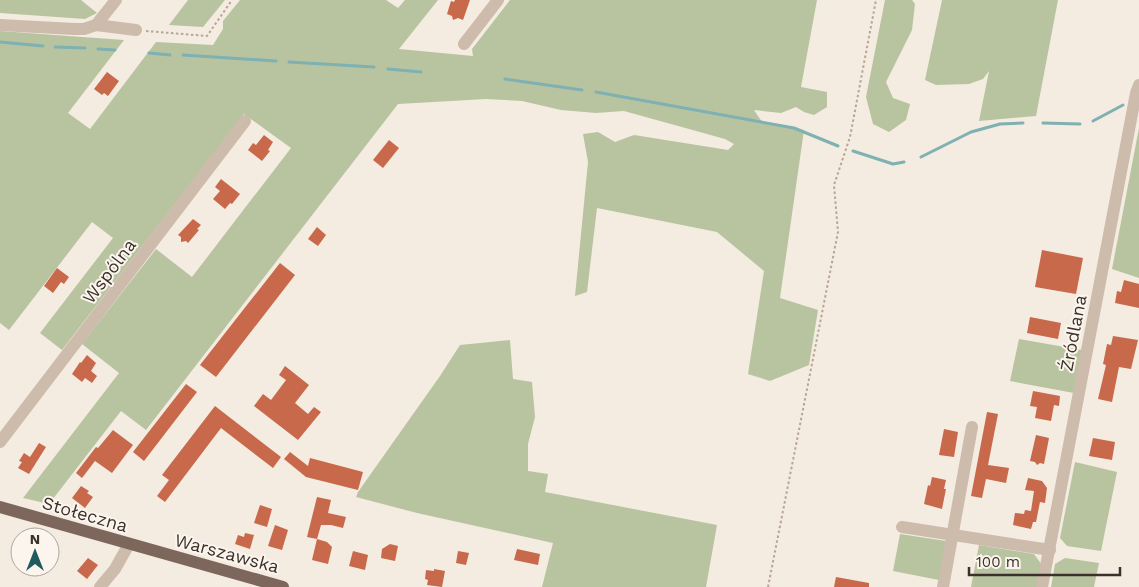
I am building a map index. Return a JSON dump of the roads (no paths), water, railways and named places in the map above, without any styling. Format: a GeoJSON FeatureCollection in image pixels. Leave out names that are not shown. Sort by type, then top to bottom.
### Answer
{"type":"FeatureCollection","features":[{"type":"Feature","properties":{"kind":"main road","name":"Stołeczna"},"geometry":{"type":"LineString","coordinates":[[0,507],[161,554]]}},
{"type":"Feature","properties":{"kind":"main road","name":"Warszawska"},"geometry":{"type":"LineString","coordinates":[[161,554],[283,587]]}},
{"type":"Feature","properties":{"kind":"street"},"geometry":{"type":"LineString","coordinates":[[96,25],[116,0]]}},
{"type":"Feature","properties":{"kind":"street"},"geometry":{"type":"LineString","coordinates":[[464,44],[498,0]]}},
{"type":"Feature","properties":{"kind":"street"},"geometry":{"type":"LineString","coordinates":[[0,25],[74,29],[84,29],[96,25],[136,30]]}},
{"type":"Feature","properties":{"kind":"street","name":"Źródlana"},"geometry":{"type":"LineString","coordinates":[[1042,587],[1132,112],[1139,85]]}},
{"type":"Feature","properties":{"kind":"street","name":"Wspólna"},"geometry":{"type":"LineString","coordinates":[[0,442],[245,121]]}},
{"type":"Feature","properties":{"kind":"street"},"geometry":{"type":"LineString","coordinates":[[943,587],[972,427]]}},
{"type":"Feature","properties":{"kind":"street"},"geometry":{"type":"LineString","coordinates":[[902,527],[1050,550]]}},
{"type":"Feature","properties":{"kind":"street"},"geometry":{"type":"LineString","coordinates":[[100,587],[115,569],[129,544]]}},
{"type":"Feature","properties":{"kind":"waterway"},"geometry":{"type":"LineString","coordinates":[[0,42],[43,46]]}},
{"type":"Feature","properties":{"kind":"waterway"},"geometry":{"type":"LineString","coordinates":[[55,47],[85,48]]}},
{"type":"Feature","properties":{"kind":"waterway"},"geometry":{"type":"LineString","coordinates":[[98,49],[115,50]]}},
{"type":"Feature","properties":{"kind":"waterway"},"geometry":{"type":"LineString","coordinates":[[149,53],[170,55]]}},
{"type":"Feature","properties":{"kind":"waterway"},"geometry":{"type":"LineString","coordinates":[[183,55],[276,61]]}},
{"type":"Feature","properties":{"kind":"waterway"},"geometry":{"type":"LineString","coordinates":[[289,62],[374,67]]}},
{"type":"Feature","properties":{"kind":"waterway"},"geometry":{"type":"LineString","coordinates":[[388,69],[421,72]]}},
{"type":"Feature","properties":{"kind":"waterway"},"geometry":{"type":"LineString","coordinates":[[505,79],[582,90]]}},
{"type":"Feature","properties":{"kind":"waterway"},"geometry":{"type":"LineString","coordinates":[[596,92],[794,128],[838,146]]}},
{"type":"Feature","properties":{"kind":"waterway"},"geometry":{"type":"LineString","coordinates":[[1093,121],[1123,105]]}},
{"type":"Feature","properties":{"kind":"waterway"},"geometry":{"type":"LineString","coordinates":[[921,157],[971,132],[1000,124],[1023,123]]}},
{"type":"Feature","properties":{"kind":"waterway"},"geometry":{"type":"LineString","coordinates":[[1043,123],[1080,124]]}},
{"type":"Feature","properties":{"kind":"waterway"},"geometry":{"type":"LineString","coordinates":[[853,151],[893,164],[904,162]]}}]}
